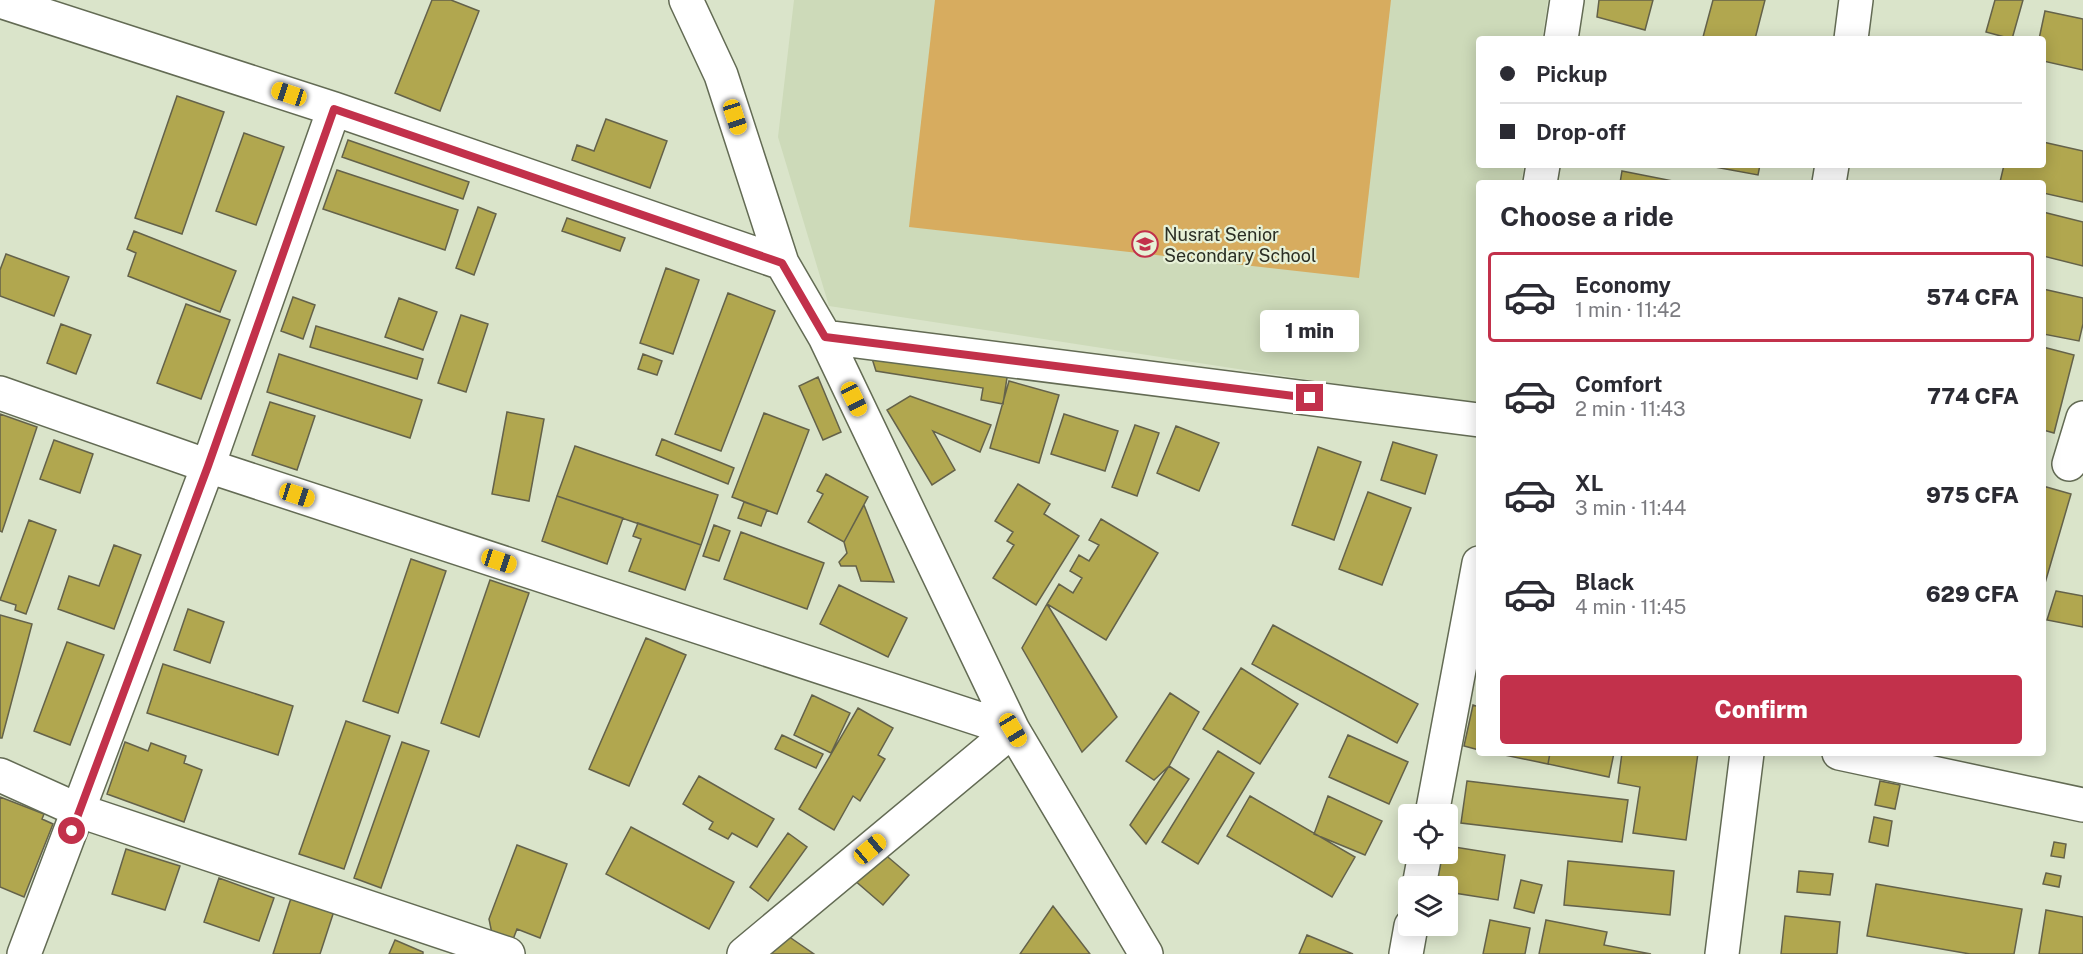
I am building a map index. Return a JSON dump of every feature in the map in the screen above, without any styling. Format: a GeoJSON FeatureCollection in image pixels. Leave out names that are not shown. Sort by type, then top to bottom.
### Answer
{"type":"FeatureCollection","features":[{"type":"Feature","properties":{"kind":"street"},"geometry":{"type":"LineString","coordinates":[[686,0],[721,75],[782,263],[825,337],[1013,730],[1146,954]]}},
{"type":"Feature","properties":{"kind":"street"},"geometry":{"type":"LineString","coordinates":[[1561,36],[1567,0]]}},
{"type":"Feature","properties":{"kind":"street"},"geometry":{"type":"LineString","coordinates":[[1851,36],[1857,0]]}},
{"type":"Feature","properties":{"kind":"street"},"geometry":{"type":"LineString","coordinates":[[0,1],[334,109],[782,263]]}},
{"type":"Feature","properties":{"kind":"street"},"geometry":{"type":"LineString","coordinates":[[24,954],[80,811],[208,466],[334,109]]}},
{"type":"Feature","properties":{"kind":"street"},"geometry":{"type":"LineString","coordinates":[[825,337],[1476,420]]}},
{"type":"Feature","properties":{"kind":"street"},"geometry":{"type":"LineString","coordinates":[[0,393],[208,466],[1013,730]]}},
{"type":"Feature","properties":{"kind":"street"},"geometry":{"type":"LineString","coordinates":[[2065,464],[2083,418]]}},
{"type":"Feature","properties":{"kind":"street"},"geometry":{"type":"LineString","coordinates":[[1434,804],[1476,579]]}},
{"type":"Feature","properties":{"kind":"street"},"geometry":{"type":"LineString","coordinates":[[744,954],[1013,730]]}},
{"type":"Feature","properties":{"kind":"street"},"geometry":{"type":"LineString","coordinates":[[1722,954],[1747,756]]}},
{"type":"Feature","properties":{"kind":"street"},"geometry":{"type":"LineString","coordinates":[[1853,756],[2083,806]]}},
{"type":"Feature","properties":{"kind":"street"},"geometry":{"type":"LineString","coordinates":[[0,775],[80,811],[508,954]]}},
{"type":"Feature","properties":{"kind":"street"},"geometry":{"type":"LineString","coordinates":[[1406,954],[1409,936]]}},
{"type":"Feature","properties":{"kind":"shaded area","name":"Nusrat Senior Secondary School"},"geometry":{"type":"Polygon","coordinates":[[[794,0],[1548,0],[1542,36],[1476,36],[1476,168],[1524,168],[1522,180],[1476,180],[1476,406],[829,306],[778,137],[794,0]]]}},
{"type":"Feature","properties":{"kind":"shaded area"},"geometry":{"type":"Polygon","coordinates":[[[935,0],[1391,0],[1359,278],[909,227],[935,0]]]}},
{"type":"Feature","properties":{"kind":"building"},"geometry":{"type":"Polygon","coordinates":[[[432,0],[451,0],[479,11],[440,111],[395,93],[432,0]]]}},
{"type":"Feature","properties":{"kind":"building"},"geometry":{"type":"Polygon","coordinates":[[[1599,0],[1653,0],[1645,30],[1597,17],[1599,0]]]}},
{"type":"Feature","properties":{"kind":"building"},"geometry":{"type":"Polygon","coordinates":[[[1713,0],[1765,0],[1756,36],[1703,36],[1713,0]]]}},
{"type":"Feature","properties":{"kind":"building"},"geometry":{"type":"Polygon","coordinates":[[[1995,0],[2023,0],[2013,36],[1986,32],[1995,0]]]}},
{"type":"Feature","properties":{"kind":"building"},"geometry":{"type":"Polygon","coordinates":[[[2045,11],[2083,19],[2083,70],[2046,62],[2046,36],[2040,36],[2045,11]]]}},
{"type":"Feature","properties":{"kind":"building"},"geometry":{"type":"Polygon","coordinates":[[[177,96],[224,112],[182,234],[135,218],[177,96]]]}},
{"type":"Feature","properties":{"kind":"building"},"geometry":{"type":"Polygon","coordinates":[[[606,119],[667,141],[650,188],[572,160],[577,145],[594,151],[606,119]]]}},
{"type":"Feature","properties":{"kind":"building"},"geometry":{"type":"Polygon","coordinates":[[[244,133],[284,147],[256,225],[216,211],[244,133]]]}},
{"type":"Feature","properties":{"kind":"building"},"geometry":{"type":"Polygon","coordinates":[[[348,140],[469,182],[463,199],[342,157],[348,140]]]}},
{"type":"Feature","properties":{"kind":"building"},"geometry":{"type":"Polygon","coordinates":[[[2046,143],[2083,151],[2083,202],[2046,194],[2046,180],[2000,180],[2003,168],[2046,168],[2046,143]]]}},
{"type":"Feature","properties":{"kind":"building"},"geometry":{"type":"Polygon","coordinates":[[[1720,168],[1759,168],[1758,175],[1720,168]]]}},
{"type":"Feature","properties":{"kind":"building"},"geometry":{"type":"Polygon","coordinates":[[[337,170],[458,210],[445,250],[323,209],[337,170]]]}},
{"type":"Feature","properties":{"kind":"building"},"geometry":{"type":"Polygon","coordinates":[[[1622,171],[1668,180],[1620,180],[1622,171]]]}},
{"type":"Feature","properties":{"kind":"building"},"geometry":{"type":"Polygon","coordinates":[[[478,207],[496,214],[474,275],[456,268],[478,207]]]}},
{"type":"Feature","properties":{"kind":"building"},"geometry":{"type":"Polygon","coordinates":[[[2046,213],[2083,222],[2083,266],[2046,257],[2046,213]]]}},
{"type":"Feature","properties":{"kind":"building"},"geometry":{"type":"Polygon","coordinates":[[[567,218],[625,238],[620,251],[562,231],[567,218]]]}},
{"type":"Feature","properties":{"kind":"building"},"geometry":{"type":"Polygon","coordinates":[[[134,231],[236,271],[220,312],[128,276],[136,253],[127,249],[134,231]]]}},
{"type":"Feature","properties":{"kind":"building"},"geometry":{"type":"Polygon","coordinates":[[[6,254],[69,277],[54,316],[0,296],[0,270],[6,254]]]}},
{"type":"Feature","properties":{"kind":"building"},"geometry":{"type":"Polygon","coordinates":[[[666,268],[699,280],[673,354],[640,343],[666,268]]]}},
{"type":"Feature","properties":{"kind":"building"},"geometry":{"type":"Polygon","coordinates":[[[2046,290],[2083,298],[2083,324],[2079,341],[2046,335],[2046,290]]]}},
{"type":"Feature","properties":{"kind":"building"},"geometry":{"type":"Polygon","coordinates":[[[728,293],[775,311],[721,451],[675,434],[728,293]]]}},
{"type":"Feature","properties":{"kind":"building"},"geometry":{"type":"Polygon","coordinates":[[[293,297],[315,305],[303,339],[281,331],[293,297]]]}},
{"type":"Feature","properties":{"kind":"building"},"geometry":{"type":"Polygon","coordinates":[[[399,298],[437,312],[423,350],[385,337],[399,298]]]}},
{"type":"Feature","properties":{"kind":"building"},"geometry":{"type":"Polygon","coordinates":[[[186,304],[230,320],[201,399],[157,383],[186,304]]]}},
{"type":"Feature","properties":{"kind":"building"},"geometry":{"type":"Polygon","coordinates":[[[461,315],[488,324],[466,392],[438,383],[461,315]]]}},
{"type":"Feature","properties":{"kind":"building"},"geometry":{"type":"Polygon","coordinates":[[[61,324],[91,335],[76,374],[47,363],[61,324]]]}},
{"type":"Feature","properties":{"kind":"building"},"geometry":{"type":"Polygon","coordinates":[[[316,326],[423,359],[417,379],[310,347],[316,326]]]}},
{"type":"Feature","properties":{"kind":"building"},"geometry":{"type":"Polygon","coordinates":[[[2046,348],[2074,355],[2054,433],[2046,431],[2046,348]]]}},
{"type":"Feature","properties":{"kind":"building"},"geometry":{"type":"Polygon","coordinates":[[[869,349],[1008,371],[1003,404],[981,400],[983,388],[876,371],[869,349]]]}},
{"type":"Feature","properties":{"kind":"building"},"geometry":{"type":"Polygon","coordinates":[[[279,354],[422,400],[410,438],[267,392],[279,354]]]}},
{"type":"Feature","properties":{"kind":"building"},"geometry":{"type":"Polygon","coordinates":[[[643,354],[662,361],[657,375],[638,369],[643,354]]]}},
{"type":"Feature","properties":{"kind":"building"},"geometry":{"type":"Polygon","coordinates":[[[818,377],[841,432],[823,440],[799,386],[818,377]]]}},
{"type":"Feature","properties":{"kind":"building"},"geometry":{"type":"Polygon","coordinates":[[[1009,381],[1059,395],[1039,463],[990,448],[1009,381]]]}},
{"type":"Feature","properties":{"kind":"building"},"geometry":{"type":"Polygon","coordinates":[[[910,396],[991,425],[980,452],[933,431],[955,470],[932,485],[887,410],[910,396]]]}},
{"type":"Feature","properties":{"kind":"building"},"geometry":{"type":"Polygon","coordinates":[[[270,402],[315,416],[297,470],[252,455],[270,402]]]}},
{"type":"Feature","properties":{"kind":"building"},"geometry":{"type":"Polygon","coordinates":[[[507,412],[544,419],[529,501],[492,494],[507,412]]]}},
{"type":"Feature","properties":{"kind":"building"},"geometry":{"type":"Polygon","coordinates":[[[764,413],[809,430],[777,514],[732,497],[764,413]]]}},
{"type":"Feature","properties":{"kind":"building"},"geometry":{"type":"Polygon","coordinates":[[[0,414],[37,427],[2,532],[0,531],[0,414]]]}},
{"type":"Feature","properties":{"kind":"building"},"geometry":{"type":"Polygon","coordinates":[[[1064,414],[1118,431],[1105,471],[1051,454],[1064,414]]]}},
{"type":"Feature","properties":{"kind":"building"},"geometry":{"type":"Polygon","coordinates":[[[1135,425],[1159,433],[1137,496],[1112,487],[1135,425]]]}},
{"type":"Feature","properties":{"kind":"building"},"geometry":{"type":"Polygon","coordinates":[[[1176,426],[1219,443],[1199,491],[1157,473],[1176,426]]]}},
{"type":"Feature","properties":{"kind":"building"},"geometry":{"type":"Polygon","coordinates":[[[662,439],[734,468],[728,484],[656,455],[662,439]]]}},
{"type":"Feature","properties":{"kind":"building"},"geometry":{"type":"Polygon","coordinates":[[[54,440],[93,454],[80,493],[40,479],[54,440]]]}},
{"type":"Feature","properties":{"kind":"building"},"geometry":{"type":"Polygon","coordinates":[[[1393,442],[1437,455],[1425,494],[1381,480],[1393,442]]]}},
{"type":"Feature","properties":{"kind":"building"},"geometry":{"type":"Polygon","coordinates":[[[575,446],[718,495],[701,545],[557,496],[575,446]]]}},
{"type":"Feature","properties":{"kind":"building"},"geometry":{"type":"Polygon","coordinates":[[[1318,447],[1361,462],[1334,540],[1292,525],[1318,447]]]}},
{"type":"Feature","properties":{"kind":"building"},"geometry":{"type":"Polygon","coordinates":[[[826,474],[868,497],[844,542],[808,522],[823,494],[817,491],[826,474]]]}},
{"type":"Feature","properties":{"kind":"building"},"geometry":{"type":"Polygon","coordinates":[[[1018,484],[1050,504],[1044,514],[1079,536],[1036,605],[993,578],[1014,545],[1007,541],[1013,532],[995,521],[1018,484]]]}},
{"type":"Feature","properties":{"kind":"building"},"geometry":{"type":"Polygon","coordinates":[[[2046,487],[2071,494],[2046,580],[2046,487]]]}},
{"type":"Feature","properties":{"kind":"building"},"geometry":{"type":"Polygon","coordinates":[[[1368,492],[1411,508],[1382,585],[1339,569],[1368,492]]]}},
{"type":"Feature","properties":{"kind":"building"},"geometry":{"type":"Polygon","coordinates":[[[557,496],[623,518],[607,564],[542,541],[557,496]]]}},
{"type":"Feature","properties":{"kind":"building"},"geometry":{"type":"Polygon","coordinates":[[[744,502],[767,510],[761,526],[738,518],[744,502]]]}},
{"type":"Feature","properties":{"kind":"building"},"geometry":{"type":"Polygon","coordinates":[[[864,505],[894,582],[861,581],[856,566],[841,566],[839,562],[847,553],[844,542],[864,505]]]}},
{"type":"Feature","properties":{"kind":"building"},"geometry":{"type":"Polygon","coordinates":[[[1101,519],[1158,553],[1106,640],[1047,604],[1059,584],[1073,593],[1082,578],[1070,571],[1079,555],[1089,561],[1099,545],[1089,540],[1101,519]]]}},
{"type":"Feature","properties":{"kind":"building"},"geometry":{"type":"Polygon","coordinates":[[[29,520],[56,530],[26,614],[15,610],[16,605],[0,600],[29,520]]]}},
{"type":"Feature","properties":{"kind":"building"},"geometry":{"type":"Polygon","coordinates":[[[638,523],[701,545],[685,590],[629,571],[641,539],[633,536],[638,523]]]}},
{"type":"Feature","properties":{"kind":"building"},"geometry":{"type":"Polygon","coordinates":[[[714,525],[730,531],[719,561],[703,556],[714,525]]]}},
{"type":"Feature","properties":{"kind":"building"},"geometry":{"type":"Polygon","coordinates":[[[741,532],[824,563],[807,609],[724,579],[741,532]]]}},
{"type":"Feature","properties":{"kind":"building"},"geometry":{"type":"Polygon","coordinates":[[[114,545],[141,555],[114,629],[58,609],[69,576],[99,586],[114,545]]]}},
{"type":"Feature","properties":{"kind":"building"},"geometry":{"type":"Polygon","coordinates":[[[411,559],[446,571],[398,713],[363,701],[411,559]]]}},
{"type":"Feature","properties":{"kind":"building"},"geometry":{"type":"Polygon","coordinates":[[[490,580],[529,593],[479,737],[441,723],[490,580]]]}},
{"type":"Feature","properties":{"kind":"building"},"geometry":{"type":"Polygon","coordinates":[[[839,585],[907,618],[888,657],[820,624],[839,585]]]}},
{"type":"Feature","properties":{"kind":"building"},"geometry":{"type":"Polygon","coordinates":[[[2056,591],[2083,596],[2083,627],[2047,620],[2056,591]]]}},
{"type":"Feature","properties":{"kind":"building"},"geometry":{"type":"Polygon","coordinates":[[[1047,604],[1117,717],[1082,752],[1022,648],[1047,604]]]}},
{"type":"Feature","properties":{"kind":"building"},"geometry":{"type":"Polygon","coordinates":[[[188,609],[224,622],[210,663],[174,650],[188,609]]]}},
{"type":"Feature","properties":{"kind":"building"},"geometry":{"type":"Polygon","coordinates":[[[0,615],[32,624],[2,738],[0,738],[0,615]]]}},
{"type":"Feature","properties":{"kind":"building"},"geometry":{"type":"Polygon","coordinates":[[[1273,625],[1418,704],[1397,743],[1252,664],[1273,625]]]}},
{"type":"Feature","properties":{"kind":"building"},"geometry":{"type":"Polygon","coordinates":[[[646,638],[686,655],[629,786],[589,769],[646,638]]]}},
{"type":"Feature","properties":{"kind":"building"},"geometry":{"type":"Polygon","coordinates":[[[67,642],[104,655],[70,745],[34,731],[67,642]]]}},
{"type":"Feature","properties":{"kind":"building"},"geometry":{"type":"Polygon","coordinates":[[[163,664],[293,706],[278,755],[147,713],[163,664]]]}},
{"type":"Feature","properties":{"kind":"building"},"geometry":{"type":"Polygon","coordinates":[[[1241,668],[1298,704],[1260,764],[1203,729],[1241,668]]]}},
{"type":"Feature","properties":{"kind":"building"},"geometry":{"type":"Polygon","coordinates":[[[1170,693],[1199,712],[1169,766],[1154,780],[1126,761],[1170,693]]]}},
{"type":"Feature","properties":{"kind":"building"},"geometry":{"type":"Polygon","coordinates":[[[812,695],[850,713],[831,753],[794,735],[812,695]]]}},
{"type":"Feature","properties":{"kind":"building"},"geometry":{"type":"Polygon","coordinates":[[[1473,705],[1476,706],[1476,749],[1464,746],[1473,705]]]}},
{"type":"Feature","properties":{"kind":"building"},"geometry":{"type":"Polygon","coordinates":[[[858,708],[893,728],[878,755],[885,759],[860,801],[853,796],[834,830],[799,809],[858,708]]]}},
{"type":"Feature","properties":{"kind":"building"},"geometry":{"type":"Polygon","coordinates":[[[346,721],[390,736],[344,869],[299,854],[346,721]]]}},
{"type":"Feature","properties":{"kind":"building"},"geometry":{"type":"Polygon","coordinates":[[[782,735],[823,754],[816,768],[775,749],[782,735]]]}},
{"type":"Feature","properties":{"kind":"building"},"geometry":{"type":"Polygon","coordinates":[[[1348,735],[1408,762],[1389,804],[1329,777],[1348,735]]]}},
{"type":"Feature","properties":{"kind":"building"},"geometry":{"type":"Polygon","coordinates":[[[125,742],[148,751],[151,743],[186,756],[184,763],[202,770],[184,822],[107,794],[125,742]]]}},
{"type":"Feature","properties":{"kind":"building"},"geometry":{"type":"Polygon","coordinates":[[[402,742],[429,751],[381,888],[354,878],[402,742]]]}},
{"type":"Feature","properties":{"kind":"building"},"geometry":{"type":"Polygon","coordinates":[[[1218,751],[1254,773],[1198,864],[1162,842],[1218,751]]]}},
{"type":"Feature","properties":{"kind":"building"},"geometry":{"type":"Polygon","coordinates":[[[1509,756],[1549,756],[1548,764],[1509,756]]]}},
{"type":"Feature","properties":{"kind":"building"},"geometry":{"type":"Polygon","coordinates":[[[1549,756],[1613,756],[1609,777],[1548,764],[1549,756]]]}},
{"type":"Feature","properties":{"kind":"building"},"geometry":{"type":"Polygon","coordinates":[[[1622,756],[1698,756],[1686,840],[1633,833],[1640,787],[1618,783],[1622,756]]]}},
{"type":"Feature","properties":{"kind":"building"},"geometry":{"type":"Polygon","coordinates":[[[1169,766],[1189,779],[1146,844],[1130,825],[1169,766]]]}},
{"type":"Feature","properties":{"kind":"building"},"geometry":{"type":"Polygon","coordinates":[[[699,776],[774,819],[757,847],[732,833],[728,839],[709,829],[713,822],[683,804],[699,776]]]}},
{"type":"Feature","properties":{"kind":"building"},"geometry":{"type":"Polygon","coordinates":[[[1467,781],[1628,800],[1622,842],[1461,823],[1467,781]]]}},
{"type":"Feature","properties":{"kind":"building"},"geometry":{"type":"Polygon","coordinates":[[[1880,781],[1900,785],[1895,809],[1875,805],[1880,781]]]}},
{"type":"Feature","properties":{"kind":"building"},"geometry":{"type":"Polygon","coordinates":[[[1250,796],[1355,857],[1332,897],[1227,836],[1250,796]]]}},
{"type":"Feature","properties":{"kind":"building"},"geometry":{"type":"Polygon","coordinates":[[[1328,796],[1382,821],[1365,855],[1314,834],[1328,796]]]}},
{"type":"Feature","properties":{"kind":"building"},"geometry":{"type":"Polygon","coordinates":[[[0,797],[44,814],[42,819],[53,824],[24,897],[0,887],[0,797]]]}},
{"type":"Feature","properties":{"kind":"building"},"geometry":{"type":"Polygon","coordinates":[[[1874,817],[1892,821],[1888,846],[1869,842],[1874,817]]]}},
{"type":"Feature","properties":{"kind":"building"},"geometry":{"type":"Polygon","coordinates":[[[631,827],[734,882],[709,929],[606,874],[631,827]]]}},
{"type":"Feature","properties":{"kind":"building"},"geometry":{"type":"Polygon","coordinates":[[[788,833],[807,847],[768,901],[750,887],[788,833]]]}},
{"type":"Feature","properties":{"kind":"building"},"geometry":{"type":"Polygon","coordinates":[[[2054,842],[2066,844],[2064,858],[2051,856],[2054,842]]]}},
{"type":"Feature","properties":{"kind":"building"},"geometry":{"type":"Polygon","coordinates":[[[517,845],[567,864],[540,938],[517,929],[512,942],[492,934],[489,919],[517,845]]]}},
{"type":"Feature","properties":{"kind":"building"},"geometry":{"type":"Polygon","coordinates":[[[1458,848],[1505,855],[1498,900],[1458,894],[1458,876],[1436,876],[1437,864],[1458,864],[1458,848]]]}},
{"type":"Feature","properties":{"kind":"building"},"geometry":{"type":"Polygon","coordinates":[[[126,849],[180,866],[165,910],[112,894],[126,849]]]}},
{"type":"Feature","properties":{"kind":"building"},"geometry":{"type":"Polygon","coordinates":[[[882,852],[909,875],[883,905],[853,879],[882,852]]]}},
{"type":"Feature","properties":{"kind":"building"},"geometry":{"type":"Polygon","coordinates":[[[1568,861],[1674,871],[1670,915],[1564,905],[1568,861]]]}},
{"type":"Feature","properties":{"kind":"building"},"geometry":{"type":"Polygon","coordinates":[[[1799,871],[1833,874],[1830,895],[1797,892],[1799,871]]]}},
{"type":"Feature","properties":{"kind":"building"},"geometry":{"type":"Polygon","coordinates":[[[2046,873],[2061,876],[2059,887],[2043,884],[2046,873]]]}},
{"type":"Feature","properties":{"kind":"building"},"geometry":{"type":"Polygon","coordinates":[[[219,878],[274,898],[259,941],[204,922],[219,878]]]}},
{"type":"Feature","properties":{"kind":"building"},"geometry":{"type":"Polygon","coordinates":[[[1521,880],[1542,885],[1534,913],[1514,908],[1521,880]]]}},
{"type":"Feature","properties":{"kind":"building"},"geometry":{"type":"Polygon","coordinates":[[[1876,884],[2022,909],[2014,954],[1970,954],[1867,936],[1876,884]]]}},
{"type":"Feature","properties":{"kind":"building"},"geometry":{"type":"Polygon","coordinates":[[[292,895],[335,908],[320,954],[273,954],[292,895]]]}},
{"type":"Feature","properties":{"kind":"building"},"geometry":{"type":"Polygon","coordinates":[[[1053,906],[1090,954],[1020,954],[1053,906]]]}},
{"type":"Feature","properties":{"kind":"building"},"geometry":{"type":"Polygon","coordinates":[[[2046,910],[2083,917],[2083,954],[2039,954],[2046,910]]]}},
{"type":"Feature","properties":{"kind":"building"},"geometry":{"type":"Polygon","coordinates":[[[1785,916],[1840,922],[1837,954],[1781,954],[1785,916]]]}},
{"type":"Feature","properties":{"kind":"building"},"geometry":{"type":"Polygon","coordinates":[[[1490,920],[1530,928],[1525,954],[1483,954],[1490,920]]]}},
{"type":"Feature","properties":{"kind":"building"},"geometry":{"type":"Polygon","coordinates":[[[1546,920],[1607,932],[1604,945],[1651,954],[1539,954],[1546,920]]]}},
{"type":"Feature","properties":{"kind":"building"},"geometry":{"type":"Polygon","coordinates":[[[1307,935],[1353,954],[1299,954],[1307,935]]]}},
{"type":"Feature","properties":{"kind":"building"},"geometry":{"type":"Polygon","coordinates":[[[788,936],[814,954],[767,954],[788,936]]]}},
{"type":"Feature","properties":{"kind":"building"},"geometry":{"type":"Polygon","coordinates":[[[395,940],[423,952],[423,954],[389,954],[395,940]]]}},
{"type":"Feature","properties":{"kind":"place","name":"Nusrat Senior Secondary School"},"geometry":{"type":"Point","coordinates":[1145,244]}},
{"type":"Feature","properties":{"kind":"route"},"geometry":{"type":"LineString","coordinates":[[72,831],[208,466],[334,109],[782,263],[825,337],[1310,398]]}}]}
